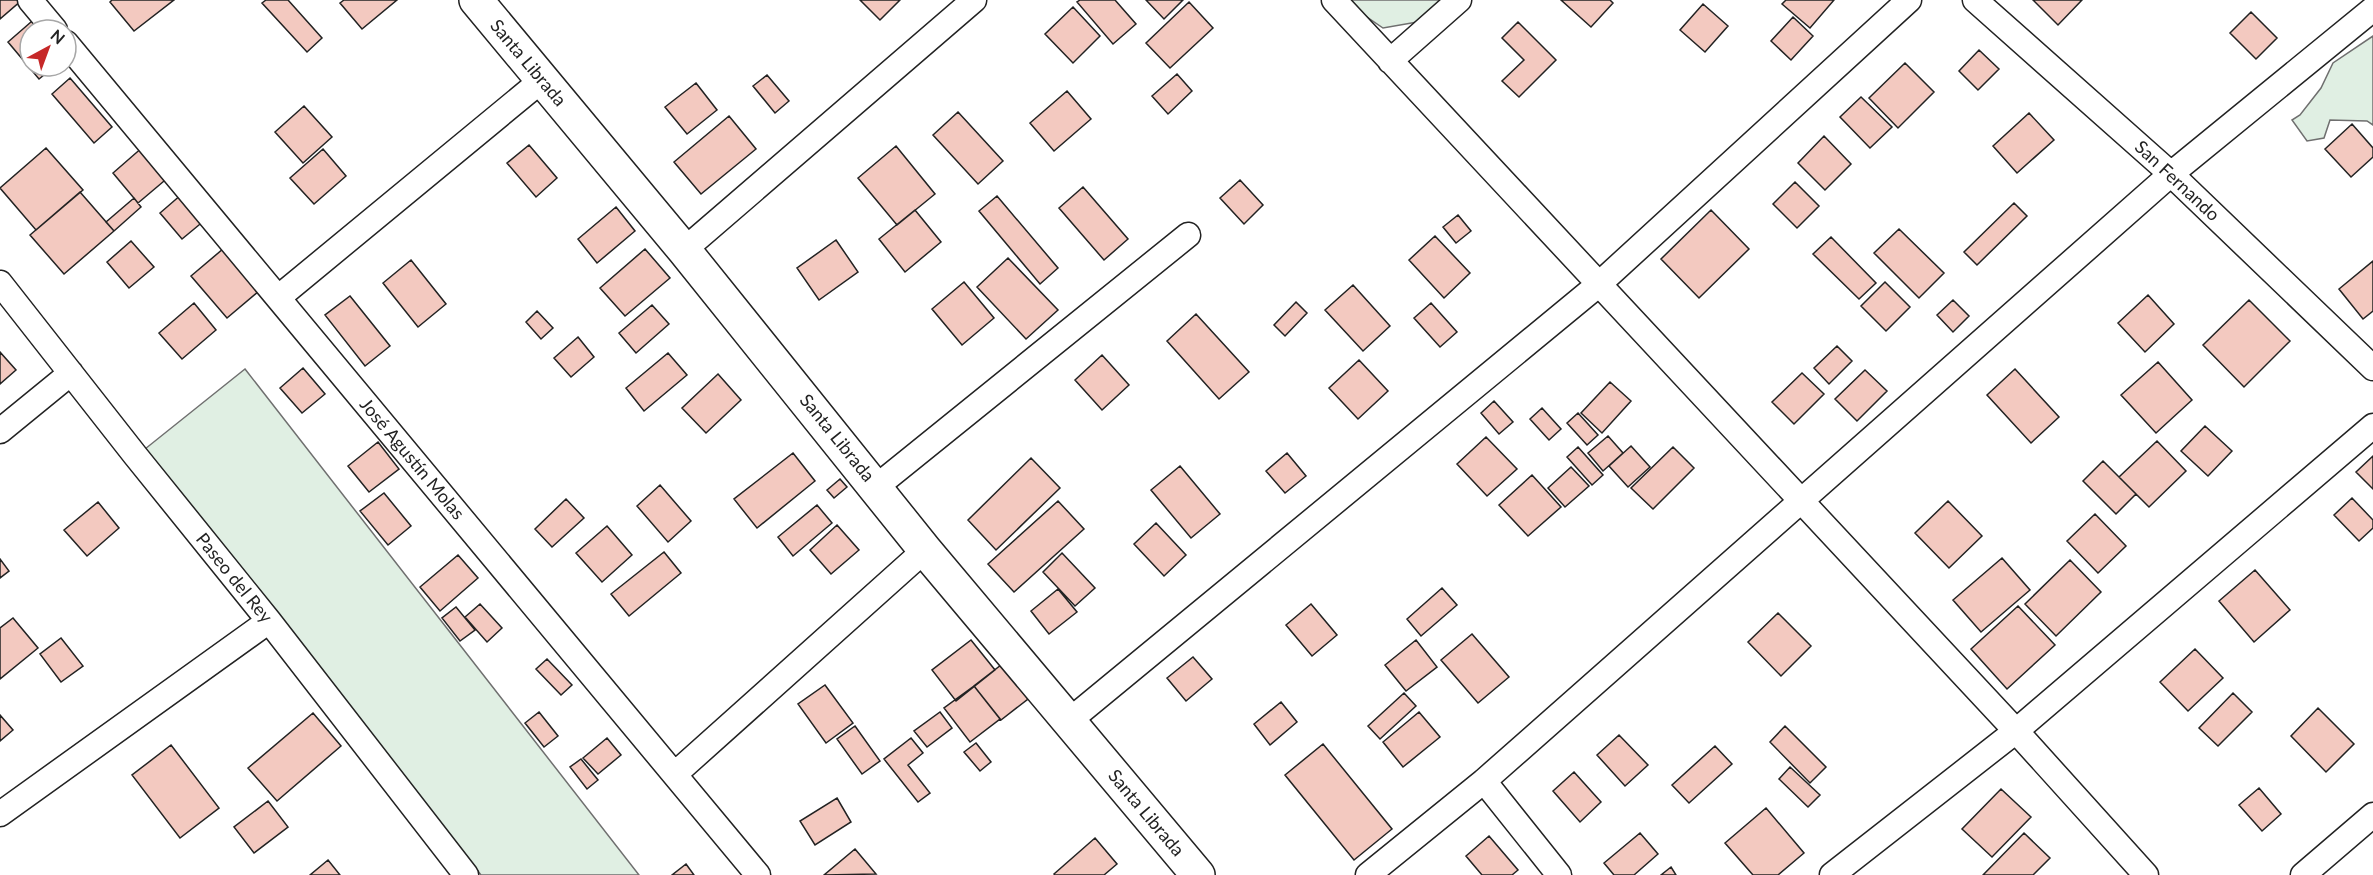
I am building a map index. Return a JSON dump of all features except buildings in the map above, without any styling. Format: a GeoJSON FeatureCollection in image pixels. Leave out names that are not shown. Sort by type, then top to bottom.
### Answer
{"type":"FeatureCollection","features":[{"type":"Feature","properties":{"kind":"street"},"geometry":{"type":"LineString","coordinates":[[30,0],[45,18]]}},
{"type":"Feature","properties":{"kind":"street"},"geometry":{"type":"LineString","coordinates":[[684,250],[974,0]]}},
{"type":"Feature","properties":{"kind":"street"},"geometry":{"type":"LineString","coordinates":[[1334,0],[2016,731],[2146,875]]}},
{"type":"Feature","properties":{"kind":"street"},"geometry":{"type":"LineString","coordinates":[[1390,61],[1459,0]]}},
{"type":"Feature","properties":{"kind":"street"},"geometry":{"type":"LineString","coordinates":[[1069,721],[1598,285],[1909,0]]}},
{"type":"Feature","properties":{"kind":"street","name":"San Fernando"},"geometry":{"type":"LineString","coordinates":[[1975,0],[2172,174],[2373,368]]}},
{"type":"Feature","properties":{"kind":"street","name":"Santa Librada"},"geometry":{"type":"LineString","coordinates":[[487,4],[542,80],[684,250],[926,550],[1198,875]]}},
{"type":"Feature","properties":{"kind":"street"},"geometry":{"type":"LineString","coordinates":[[1368,875],[1484,781],[2172,174],[2373,9]]}},
{"type":"Feature","properties":{"kind":"street","name":"José Agustín Molas"},"geometry":{"type":"LineString","coordinates":[[78,57],[758,875]]}},
{"type":"Feature","properties":{"kind":"street"},"geometry":{"type":"LineString","coordinates":[[279,297],[542,80]]}},
{"type":"Feature","properties":{"kind":"street"},"geometry":{"type":"LineString","coordinates":[[876,487],[1188,235]]}},
{"type":"Feature","properties":{"kind":"street","name":"Paseo del Rey"},"geometry":{"type":"LineString","coordinates":[[0,283],[269,621],[458,872]]}},
{"type":"Feature","properties":{"kind":"street"},"geometry":{"type":"LineString","coordinates":[[0,431],[71,373]]}},
{"type":"Feature","properties":{"kind":"street"},"geometry":{"type":"LineString","coordinates":[[1832,875],[2016,731],[2373,426]]}},
{"type":"Feature","properties":{"kind":"street"},"geometry":{"type":"LineString","coordinates":[[675,774],[926,550]]}},
{"type":"Feature","properties":{"kind":"street"},"geometry":{"type":"LineString","coordinates":[[0,814],[269,621]]}},
{"type":"Feature","properties":{"kind":"street"},"geometry":{"type":"LineString","coordinates":[[1484,781],[1559,875]]}},
{"type":"Feature","properties":{"kind":"street"},"geometry":{"type":"LineString","coordinates":[[2303,875],[2373,815]]}},
{"type":"Feature","properties":{"kind":"green space"},"geometry":{"type":"Polygon","coordinates":[[[1342,0],[1464,0],[1423,21],[1383,28],[1342,0]]]}},
{"type":"Feature","properties":{"kind":"green space"},"geometry":{"type":"Polygon","coordinates":[[[2373,36],[2373,125],[2367,121],[2330,120],[2324,138],[2307,141],[2292,120],[2300,115],[2321,88],[2333,63],[2373,36]]]}},
{"type":"Feature","properties":{"kind":"green space"},"geometry":{"type":"Polygon","coordinates":[[[245,369],[639,875],[481,875],[145,449],[245,369]]]}}]}
